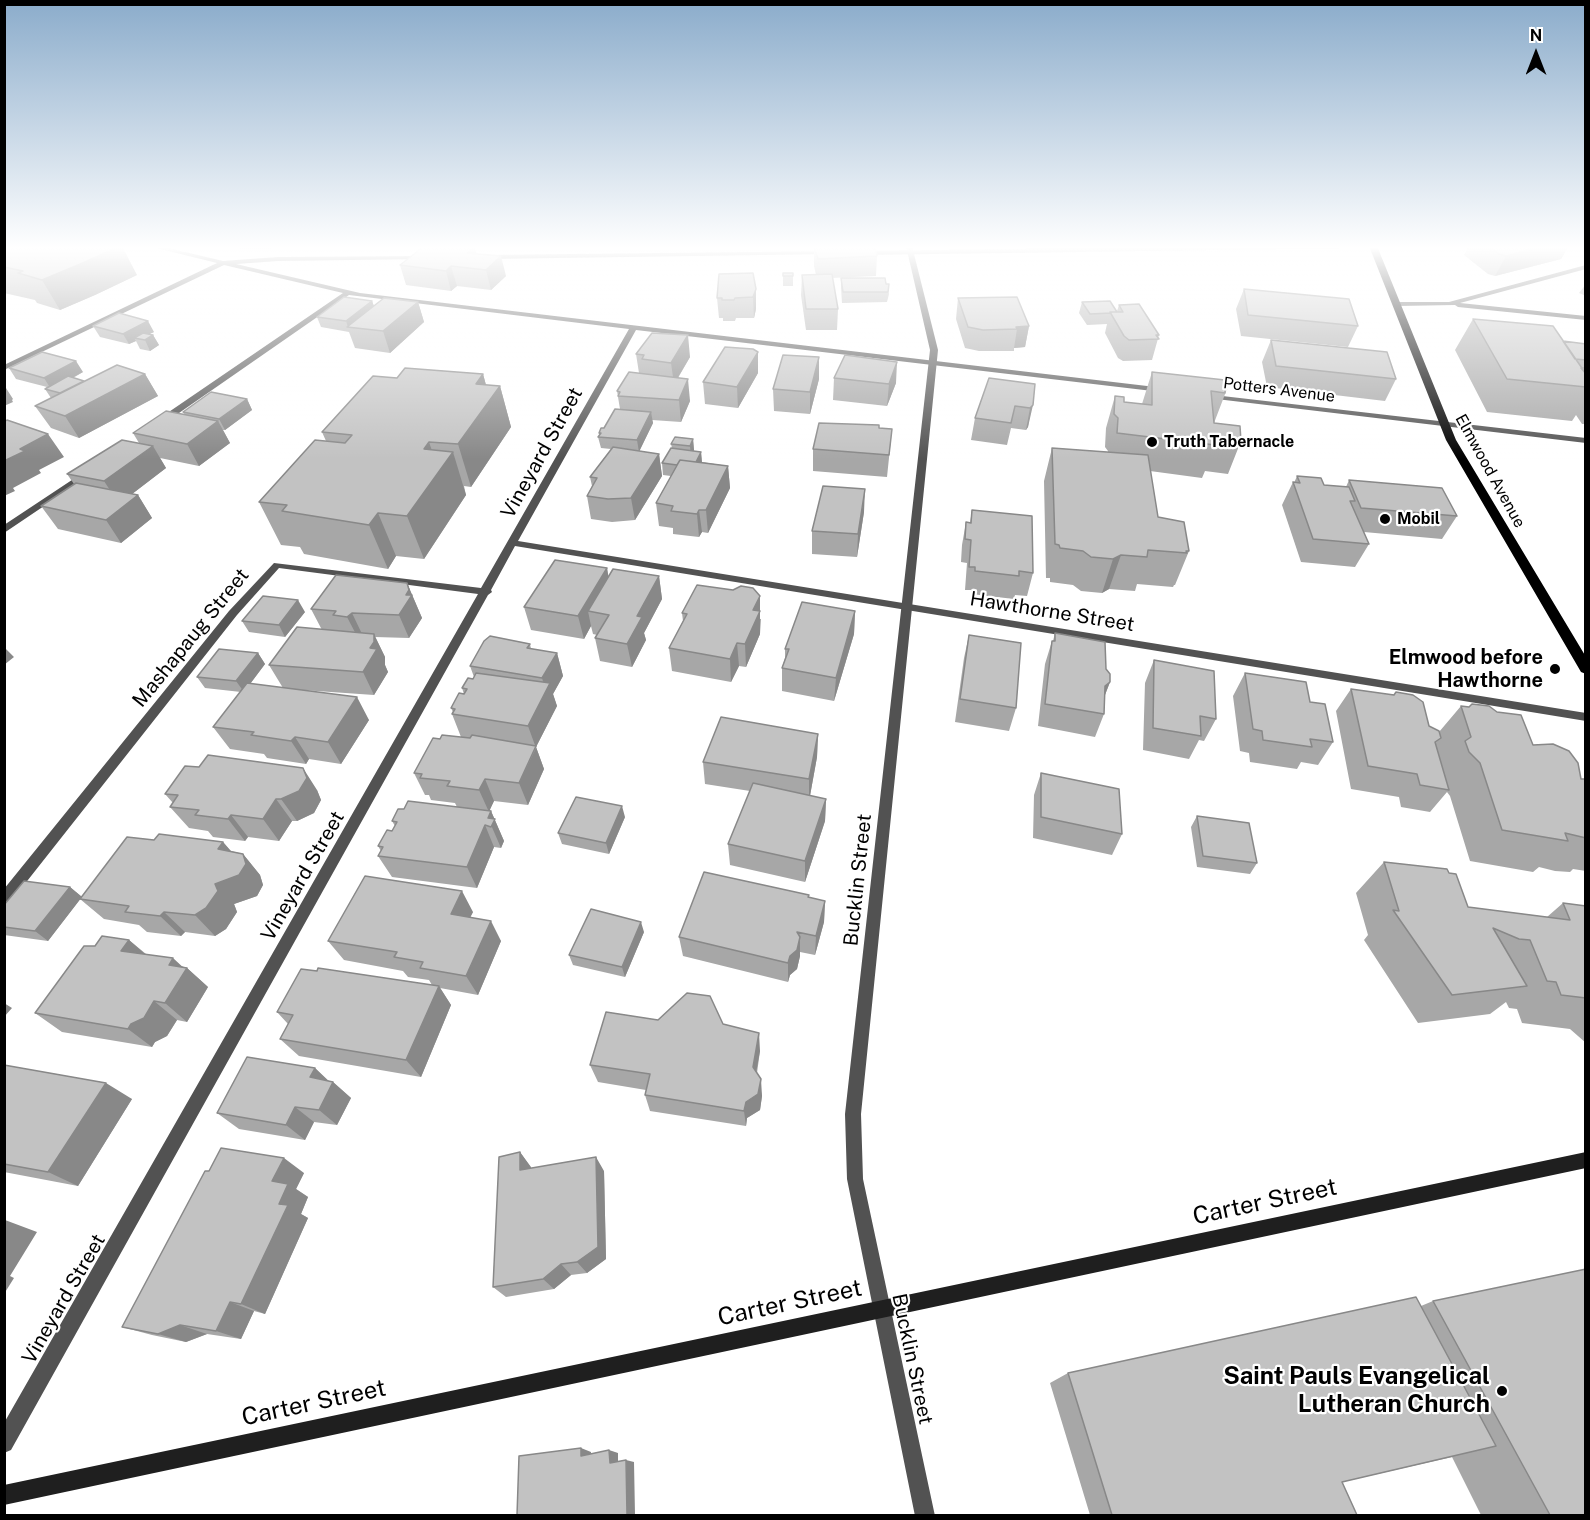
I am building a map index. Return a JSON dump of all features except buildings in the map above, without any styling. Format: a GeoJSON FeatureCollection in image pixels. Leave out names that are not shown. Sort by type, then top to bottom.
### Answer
{"type":"FeatureCollection","features":[{"type":"Feature","properties":{"kind":"main road","name":"Elmwood Avenue"},"geometry":{"type":"LineString","coordinates":[[1402,317],[1456,449],[1586,669]]}},
{"type":"Feature","properties":{"kind":"main road","name":"Carter Street"},"geometry":{"type":"LineString","coordinates":[[4,1495],[1586,1161]]}},
{"type":"Feature","properties":{"kind":"street"},"geometry":{"type":"LineString","coordinates":[[4,368],[111,317]]}},
{"type":"Feature","properties":{"kind":"street"},"geometry":{"type":"LineString","coordinates":[[160,423],[313,317]]}},
{"type":"Feature","properties":{"kind":"street"},"geometry":{"type":"LineString","coordinates":[[549,317],[1171,391]]}},
{"type":"Feature","properties":{"kind":"street","name":"Bucklin Street"},"geometry":{"type":"LineString","coordinates":[[925,1515],[855,1179],[853,1114],[934,350],[926,317]]}},
{"type":"Feature","properties":{"kind":"street","name":"Vineyard Street"},"geometry":{"type":"LineString","coordinates":[[4,1443],[634,327]]}},
{"type":"Feature","properties":{"kind":"street","name":"Potters Avenue"},"geometry":{"type":"LineString","coordinates":[[1195,394],[1586,441]]}},
{"type":"Feature","properties":{"kind":"street"},"geometry":{"type":"LineString","coordinates":[[4,530],[92,470]]}},
{"type":"Feature","properties":{"kind":"street","name":"Hawthorne Street"},"geometry":{"type":"LineString","coordinates":[[513,543],[1586,717]]}},
{"type":"Feature","properties":{"kind":"street","name":"Mashapaug Street"},"geometry":{"type":"LineString","coordinates":[[4,900],[233,613],[277,565],[486,592]]}},
{"type":"Feature","properties":{"kind":"place","name":"Truth Tabernacle"},"geometry":{"type":"Point","coordinates":[1152,442]}},
{"type":"Feature","properties":{"kind":"place","name":"Mobil"},"geometry":{"type":"Point","coordinates":[1385,519]}},
{"type":"Feature","properties":{"kind":"place","name":"Elmwood before Hawthorne"},"geometry":{"type":"Point","coordinates":[1555,669]}},
{"type":"Feature","properties":{"kind":"place","name":"Saint Pauls Evangelical Lutheran Church"},"geometry":{"type":"Point","coordinates":[1502,1391]}}]}
